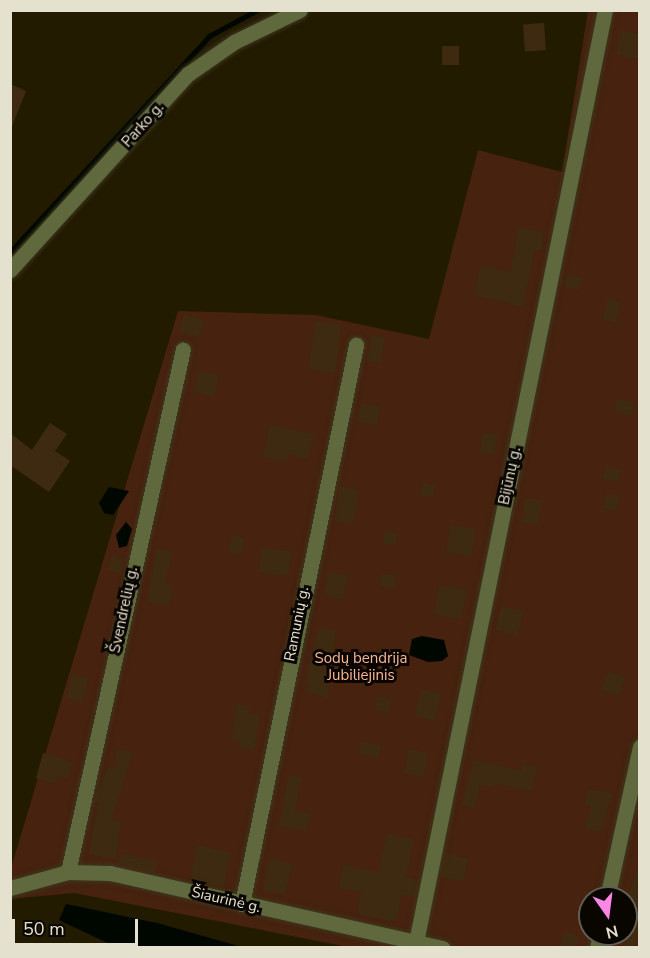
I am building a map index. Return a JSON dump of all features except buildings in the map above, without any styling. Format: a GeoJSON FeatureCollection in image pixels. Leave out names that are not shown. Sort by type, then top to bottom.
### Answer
{"type":"FeatureCollection","features":[{"type":"Feature","properties":{"kind":"street","name":"Parko g."},"geometry":{"type":"LineString","coordinates":[[10,270],[188,74],[234,42],[300,10]]}},
{"type":"Feature","properties":{"kind":"street","name":"Bijūnų g."},"geometry":{"type":"LineString","coordinates":[[416,942],[605,10]]}},
{"type":"Feature","properties":{"kind":"street","name":"Ramunių g."},"geometry":{"type":"LineString","coordinates":[[242,904],[356,345]]}},
{"type":"Feature","properties":{"kind":"street","name":"Švendrelių g."},"geometry":{"type":"LineString","coordinates":[[68,872],[183,349]]}},
{"type":"Feature","properties":{"kind":"street"},"geometry":{"type":"LineString","coordinates":[[610,886],[639,747]]}},
{"type":"Feature","properties":{"kind":"street","name":"Šiaurinė g."},"geometry":{"type":"LineString","coordinates":[[10,888],[68,872],[110,873],[442,948]]}},
{"type":"Feature","properties":{"kind":"green space","name":"Sodų bendrija Jubiliejinis"},"geometry":{"type":"Polygon","coordinates":[[[588,11],[639,11],[639,947],[348,947],[74,893],[11,899],[11,868],[178,311],[316,315],[429,339],[478,150],[562,172],[588,11]]]}},
{"type":"Feature","properties":{"kind":"shaded area"},"geometry":{"type":"Polygon","coordinates":[[[109,487],[129,491],[113,515],[104,513],[99,503],[109,487]]]}},
{"type":"Feature","properties":{"kind":"shaded area"},"geometry":{"type":"Polygon","coordinates":[[[126,522],[132,529],[127,546],[119,548],[116,535],[126,522]]]}},
{"type":"Feature","properties":{"kind":"shaded area"},"geometry":{"type":"Polygon","coordinates":[[[422,636],[444,640],[448,656],[442,661],[428,662],[409,655],[412,639],[422,636]]]}},
{"type":"Feature","properties":{"kind":"shaded area"},"geometry":{"type":"Polygon","coordinates":[[[66,904],[157,923],[242,947],[116,947],[59,920],[66,904]]]}},
{"type":"Feature","properties":{"kind":"waterway"},"geometry":{"type":"LineString","coordinates":[[10,252],[209,36],[257,10]]}}]}
